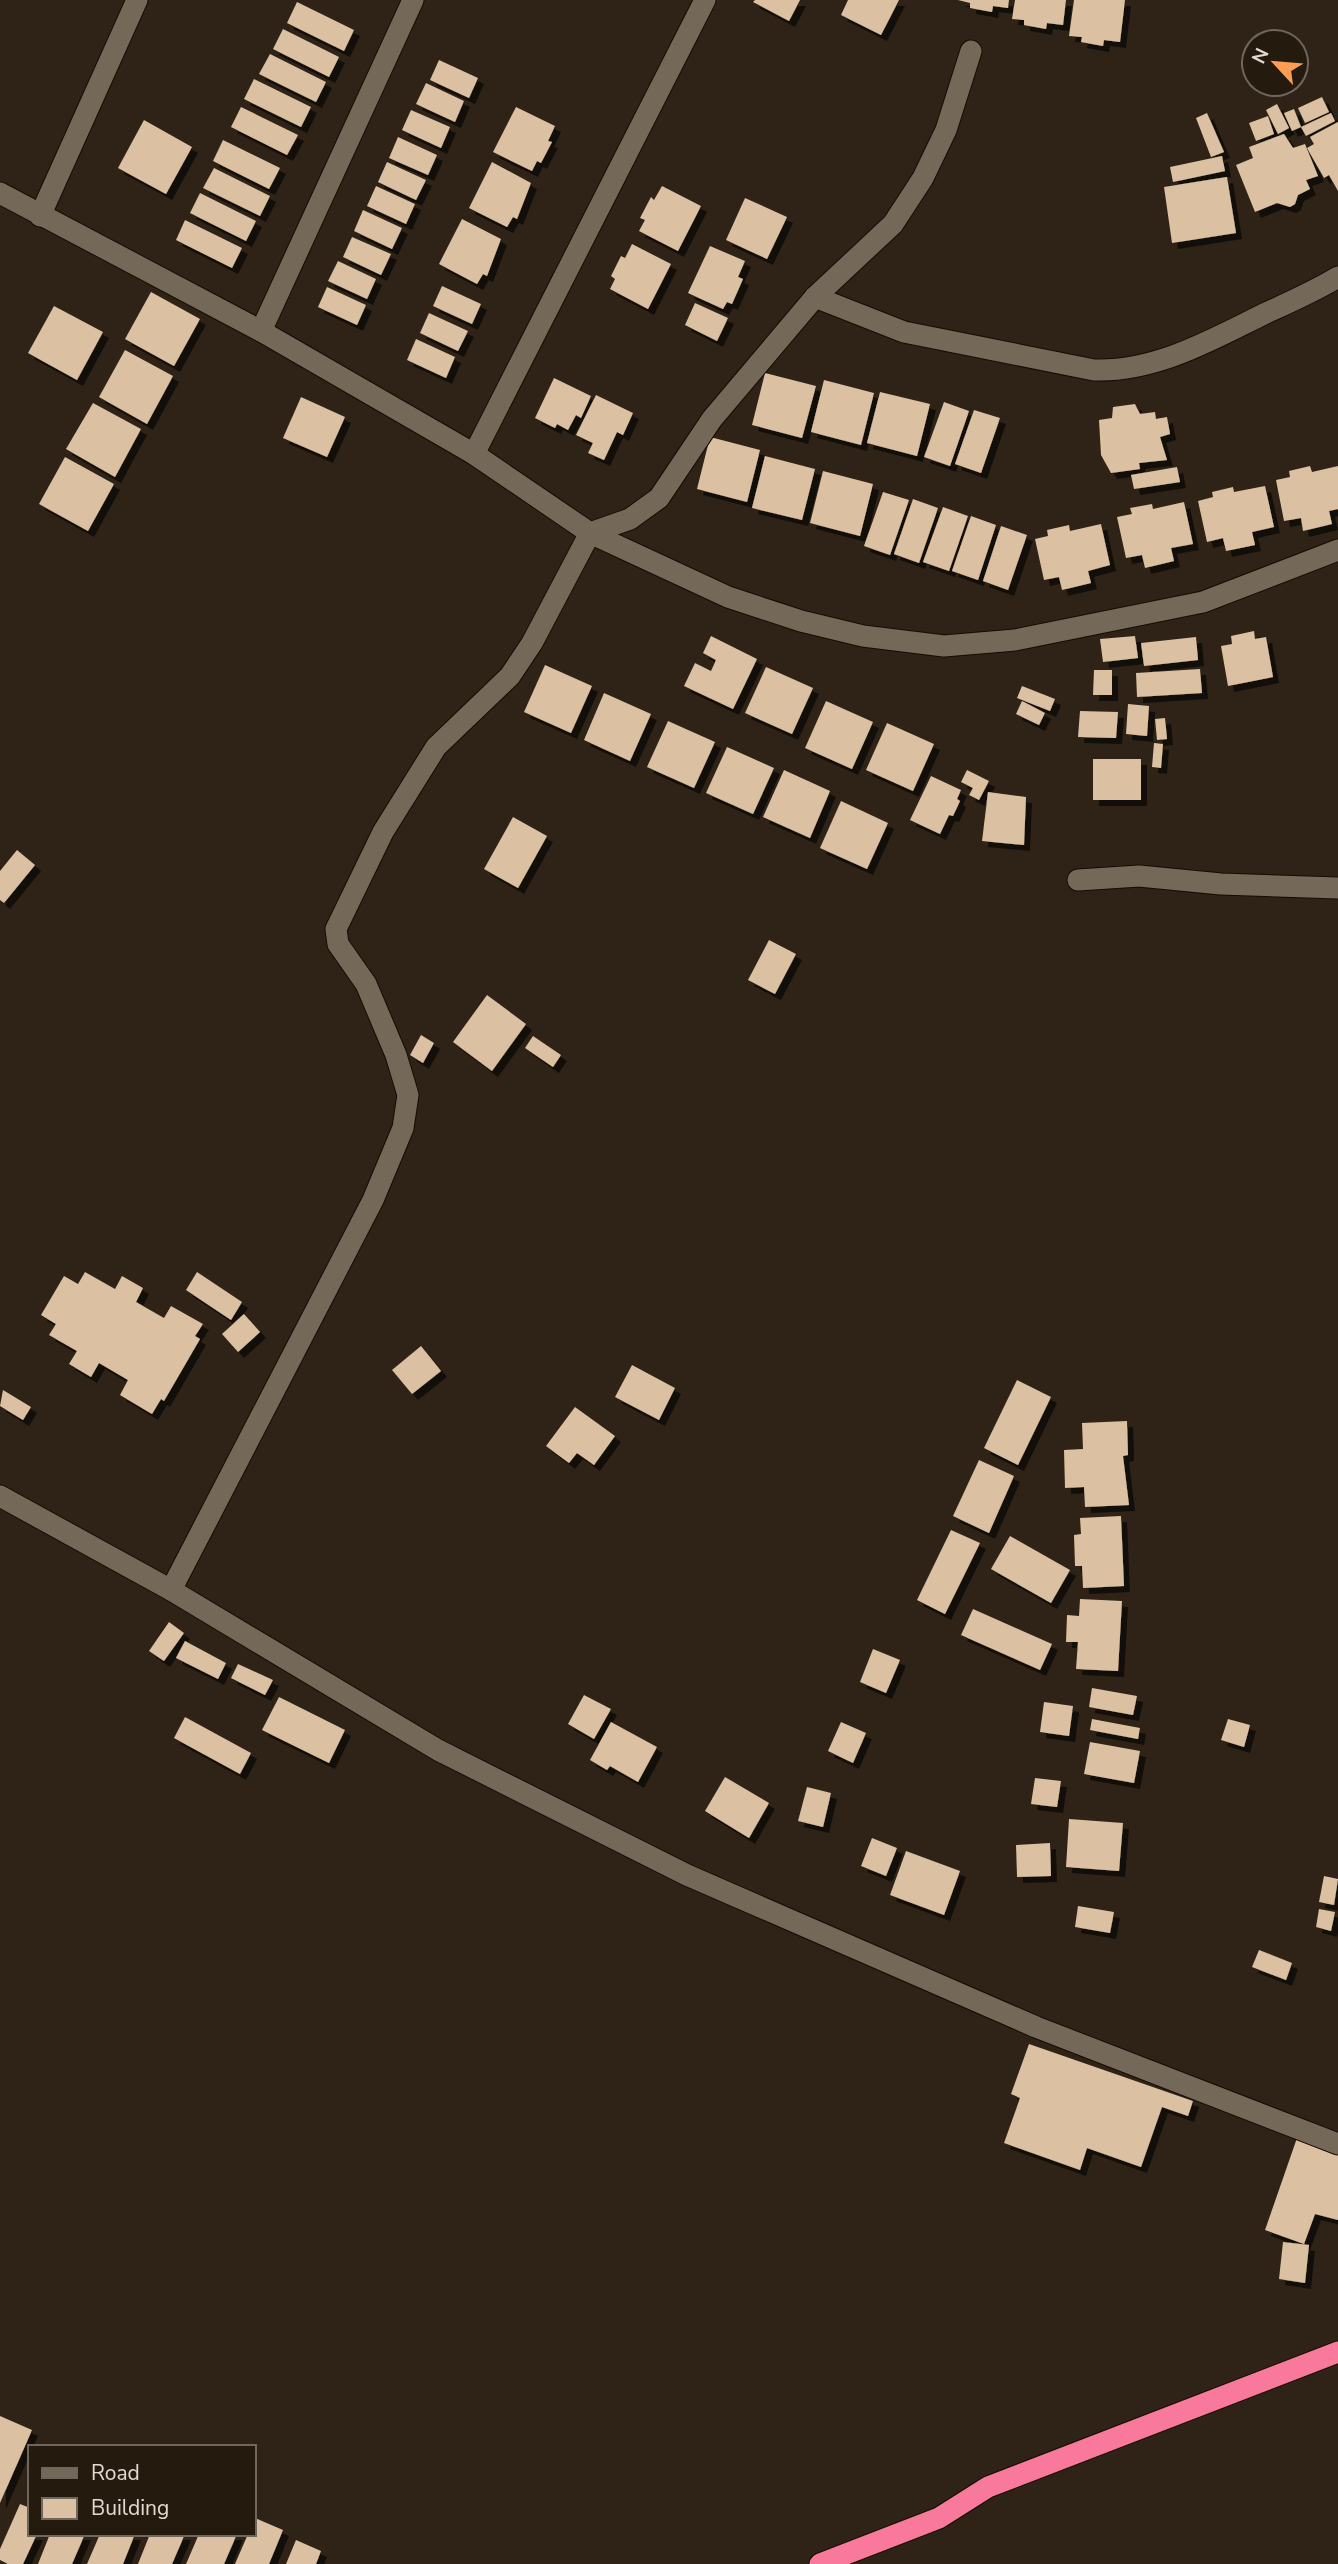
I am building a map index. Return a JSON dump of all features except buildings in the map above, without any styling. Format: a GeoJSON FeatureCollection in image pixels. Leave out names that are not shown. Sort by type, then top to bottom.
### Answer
{"type":"FeatureCollection","features":[{"type":"Feature","properties":{"kind":"highway"},"geometry":{"type":"LineString","coordinates":[[820,2564],[939,2518],[988,2487],[1338,2352]]}},
{"type":"Feature","properties":{"kind":"street"},"geometry":{"type":"LineString","coordinates":[[40,216],[137,0]]}},
{"type":"Feature","properties":{"kind":"street"},"geometry":{"type":"LineString","coordinates":[[261,331],[413,0]]}},
{"type":"Feature","properties":{"kind":"street"},"geometry":{"type":"LineString","coordinates":[[474,454],[705,0]]}},
{"type":"Feature","properties":{"kind":"street"},"geometry":{"type":"LineString","coordinates":[[171,1590],[373,1200],[403,1128],[408,1095],[396,1055],[366,984],[338,944],[336,929],[383,832],[436,747],[510,676],[532,643],[590,533],[630,519],[659,498],[712,419],[815,297],[893,224],[923,178],[946,130],[971,51]]}},
{"type":"Feature","properties":{"kind":"street"},"geometry":{"type":"LineString","coordinates":[[0,193],[261,331],[474,454],[590,533],[728,597],[789,617],[863,636],[944,646],[1015,640],[1203,603],[1338,550]]}},
{"type":"Feature","properties":{"kind":"street"},"geometry":{"type":"LineString","coordinates":[[815,297],[904,332],[1094,370],[1122,371],[1158,362],[1219,337],[1338,277]]}},
{"type":"Feature","properties":{"kind":"street"},"geometry":{"type":"LineString","coordinates":[[1078,880],[1139,876],[1221,884],[1338,888]]}},
{"type":"Feature","properties":{"kind":"street"},"geometry":{"type":"LineString","coordinates":[[0,1496],[171,1590],[438,1750],[687,1875],[1036,2027],[1338,2144]]}}]}
